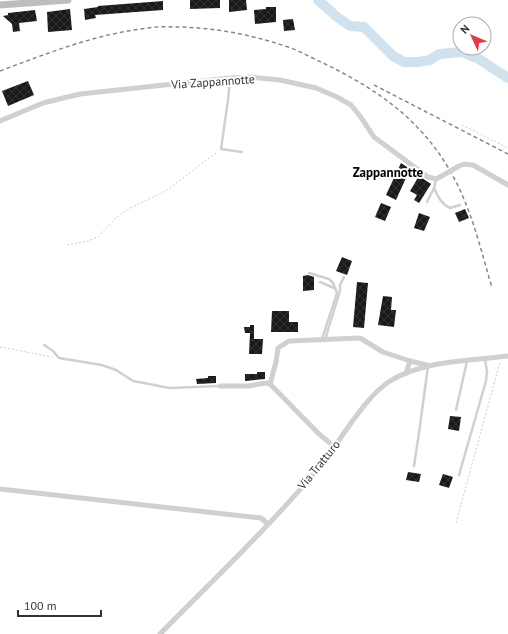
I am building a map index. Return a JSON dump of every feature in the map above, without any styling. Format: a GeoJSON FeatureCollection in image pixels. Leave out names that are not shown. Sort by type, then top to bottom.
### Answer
{"type":"FeatureCollection","features":[{"type":"Feature","properties":{"kind":"main road"},"geometry":{"type":"LineString","coordinates":[[0,5],[68,0]]}},
{"type":"Feature","properties":{"kind":"street","name":"Via Zappannotte"},"geometry":{"type":"LineString","coordinates":[[0,121],[43,103],[80,94],[230,78],[250,77],[280,80],[316,88],[351,104],[374,137],[428,176],[438,178]]}},
{"type":"Feature","properties":{"kind":"street"},"geometry":{"type":"LineString","coordinates":[[438,178],[464,164],[473,165],[508,185]]}},
{"type":"Feature","properties":{"kind":"street"},"geometry":{"type":"LineString","coordinates":[[270,384],[278,348],[289,341],[324,338],[360,338],[383,352],[428,365]]}},
{"type":"Feature","properties":{"kind":"street","name":"Via Tratturo"},"geometry":{"type":"LineString","coordinates":[[160,634],[268,524],[317,470],[374,395],[390,381],[428,365],[508,356]]}},
{"type":"Feature","properties":{"kind":"street"},"geometry":{"type":"LineString","coordinates":[[406,373],[410,361]]}},
{"type":"Feature","properties":{"kind":"street"},"geometry":{"type":"LineString","coordinates":[[220,386],[270,384],[318,434],[335,446]]}},
{"type":"Feature","properties":{"kind":"street"},"geometry":{"type":"LineString","coordinates":[[0,489],[260,518],[268,524]]}},
{"type":"Feature","properties":{"kind":"lane"},"geometry":{"type":"LineString","coordinates":[[230,78],[221,149],[242,152]]}},
{"type":"Feature","properties":{"kind":"lane"},"geometry":{"type":"LineString","coordinates":[[427,202],[438,178]]}},
{"type":"Feature","properties":{"kind":"lane"},"geometry":{"type":"LineString","coordinates":[[434,188],[445,206],[450,208],[460,205]]}},
{"type":"Feature","properties":{"kind":"lane"},"geometry":{"type":"LineString","coordinates":[[309,273],[329,279],[333,283],[337,293],[324,338]]}},
{"type":"Feature","properties":{"kind":"lane"},"geometry":{"type":"LineString","coordinates":[[324,338],[327,333],[340,291],[340,285],[344,277]]}},
{"type":"Feature","properties":{"kind":"lane"},"geometry":{"type":"LineString","coordinates":[[320,282],[335,288]]}},
{"type":"Feature","properties":{"kind":"lane"},"geometry":{"type":"LineString","coordinates":[[44,345],[53,351],[59,358],[102,365],[116,370],[133,381],[170,388],[220,386]]}},
{"type":"Feature","properties":{"kind":"lane"},"geometry":{"type":"LineString","coordinates":[[459,475],[486,381],[487,372],[485,359]]}},
{"type":"Feature","properties":{"kind":"lane"},"geometry":{"type":"LineString","coordinates":[[456,410],[467,361]]}},
{"type":"Feature","properties":{"kind":"lane"},"geometry":{"type":"LineString","coordinates":[[414,466],[428,365]]}},
{"type":"Feature","properties":{"kind":"path"},"geometry":{"type":"LineString","coordinates":[[462,125],[508,148]]}},
{"type":"Feature","properties":{"kind":"path"},"geometry":{"type":"LineString","coordinates":[[67,245],[88,241],[98,237],[116,218],[128,209],[166,191],[221,149]]}},
{"type":"Feature","properties":{"kind":"path"},"geometry":{"type":"LineString","coordinates":[[0,347],[59,358]]}},
{"type":"Feature","properties":{"kind":"path"},"geometry":{"type":"LineString","coordinates":[[456,523],[501,357]]}},
{"type":"Feature","properties":{"kind":"building"},"geometry":{"type":"Polygon","coordinates":[[[190,0],[220,0],[220,8],[190,9],[190,0]]]}},
{"type":"Feature","properties":{"kind":"building"},"geometry":{"type":"Polygon","coordinates":[[[229,0],[246,0],[247,10],[229,12],[229,0]]]}},
{"type":"Feature","properties":{"kind":"building"},"geometry":{"type":"Polygon","coordinates":[[[163,1],[163,10],[95,15],[96,18],[85,20],[84,9],[98,6],[163,1]]]}},
{"type":"Feature","properties":{"kind":"building"},"geometry":{"type":"Polygon","coordinates":[[[266,7],[276,7],[276,22],[255,24],[254,10],[266,9],[266,7]]]}},
{"type":"Feature","properties":{"kind":"building"},"geometry":{"type":"Polygon","coordinates":[[[70,9],[72,30],[48,32],[47,12],[70,9]]]}},
{"type":"Feature","properties":{"kind":"building"},"geometry":{"type":"Polygon","coordinates":[[[35,10],[37,21],[19,23],[20,31],[13,32],[12,24],[3,16],[8,15],[8,13],[35,10]]]}},
{"type":"Feature","properties":{"kind":"building"},"geometry":{"type":"Polygon","coordinates":[[[293,19],[295,30],[284,31],[283,20],[293,19]]]}},
{"type":"Feature","properties":{"kind":"building"},"geometry":{"type":"Polygon","coordinates":[[[28,81],[34,95],[8,106],[2,91],[28,81]]]}},
{"type":"Feature","properties":{"kind":"building"},"geometry":{"type":"Polygon","coordinates":[[[401,163],[410,169],[396,200],[386,195],[401,163]]]}},
{"type":"Feature","properties":{"kind":"building"},"geometry":{"type":"Polygon","coordinates":[[[419,176],[431,184],[419,203],[414,200],[417,195],[410,191],[419,176]]]}},
{"type":"Feature","properties":{"kind":"building"},"geometry":{"type":"Polygon","coordinates":[[[381,203],[391,207],[385,221],[375,217],[381,203]]]}},
{"type":"Feature","properties":{"kind":"building"},"geometry":{"type":"Polygon","coordinates":[[[465,209],[469,218],[459,222],[455,213],[465,209]]]}},
{"type":"Feature","properties":{"kind":"building"},"geometry":{"type":"Polygon","coordinates":[[[419,213],[430,217],[424,231],[414,228],[419,213]]]}},
{"type":"Feature","properties":{"kind":"building"},"geometry":{"type":"Polygon","coordinates":[[[342,257],[352,261],[347,275],[336,271],[342,257]]]}},
{"type":"Feature","properties":{"kind":"building"},"geometry":{"type":"Polygon","coordinates":[[[308,275],[314,277],[314,290],[303,291],[303,276],[308,275]]]}},
{"type":"Feature","properties":{"kind":"building"},"geometry":{"type":"Polygon","coordinates":[[[357,282],[368,283],[364,328],[353,327],[357,282]]]}},
{"type":"Feature","properties":{"kind":"building"},"geometry":{"type":"Polygon","coordinates":[[[383,296],[392,297],[391,310],[396,310],[394,327],[378,325],[383,296]]]}},
{"type":"Feature","properties":{"kind":"building"},"geometry":{"type":"Polygon","coordinates":[[[272,311],[289,311],[289,322],[298,322],[298,332],[271,332],[272,311]]]}},
{"type":"Feature","properties":{"kind":"building"},"geometry":{"type":"Polygon","coordinates":[[[250,325],[254,325],[254,339],[263,339],[262,354],[249,354],[250,333],[245,333],[244,327],[250,327],[250,325]]]}},
{"type":"Feature","properties":{"kind":"building"},"geometry":{"type":"Polygon","coordinates":[[[257,372],[265,372],[265,379],[245,381],[245,374],[257,374],[257,372]]]}},
{"type":"Feature","properties":{"kind":"building"},"geometry":{"type":"Polygon","coordinates":[[[208,376],[216,376],[216,383],[197,384],[196,379],[208,378],[208,376]]]}},
{"type":"Feature","properties":{"kind":"building"},"geometry":{"type":"Polygon","coordinates":[[[450,416],[461,417],[459,431],[448,429],[450,416]]]}},
{"type":"Feature","properties":{"kind":"building"},"geometry":{"type":"Polygon","coordinates":[[[408,472],[421,474],[419,482],[406,480],[408,472]]]}},
{"type":"Feature","properties":{"kind":"building"},"geometry":{"type":"Polygon","coordinates":[[[443,474],[453,477],[449,488],[439,485],[443,474]]]}},
{"type":"Feature","properties":{"kind":"waterway"},"geometry":{"type":"LineString","coordinates":[[318,0],[337,17],[350,26],[364,27],[393,56],[404,62],[430,60],[439,54],[462,52],[479,59],[508,78]]}},
{"type":"Feature","properties":{"kind":"railway"},"geometry":{"type":"LineString","coordinates":[[0,71],[91,39],[156,27],[194,28],[235,33],[262,39],[297,50],[342,73],[378,94],[394,106],[424,134],[437,151],[457,183],[469,212],[492,288]]}},
{"type":"Feature","properties":{"kind":"railway"},"geometry":{"type":"LineString","coordinates":[[374,85],[508,154]]}},
{"type":"Feature","properties":{"kind":"district","name":"Zappannotte"},"geometry":{"type":"Point","coordinates":[388,172]}}]}
